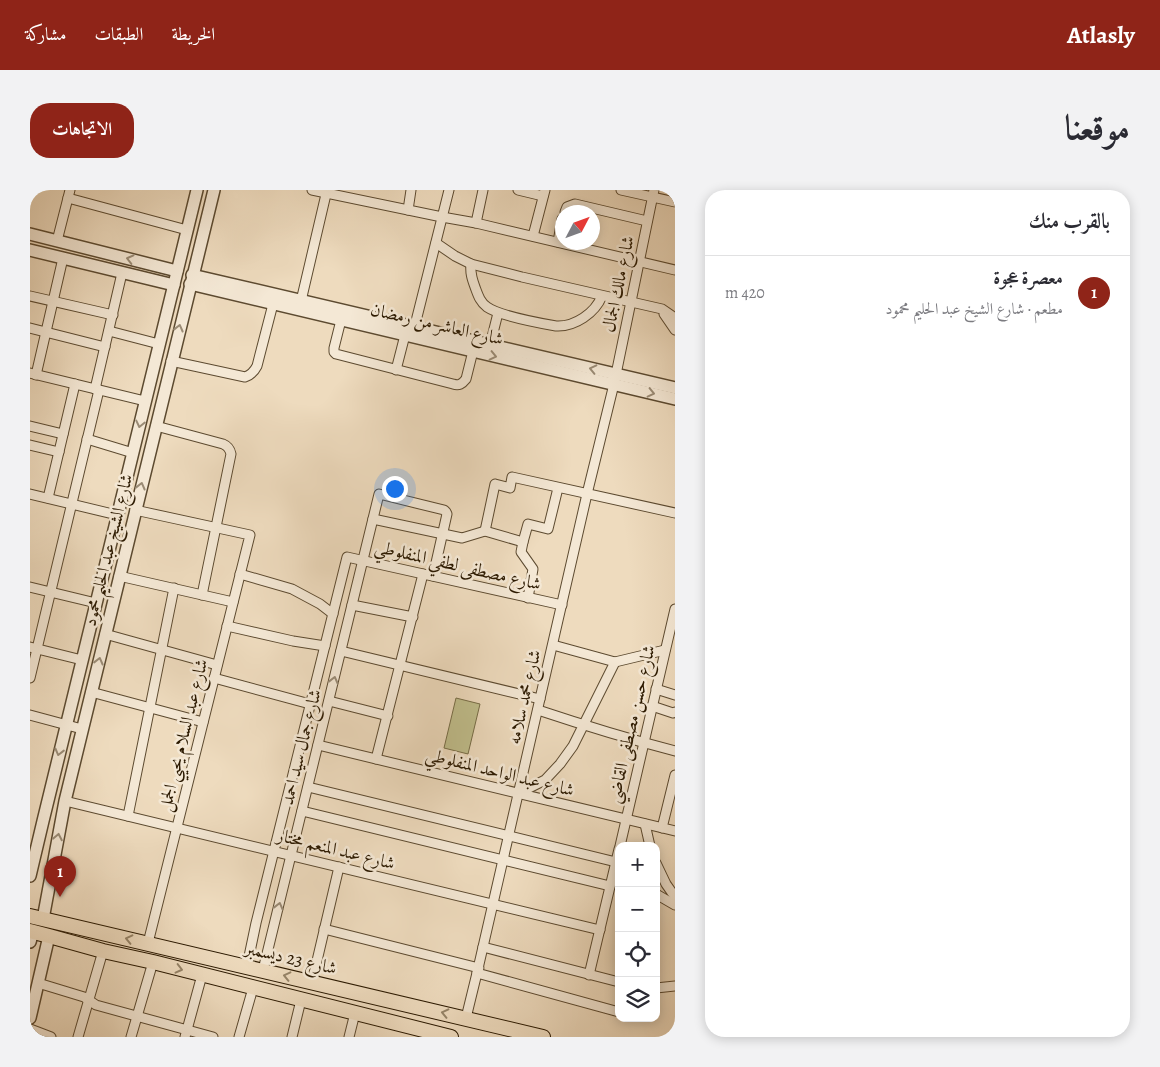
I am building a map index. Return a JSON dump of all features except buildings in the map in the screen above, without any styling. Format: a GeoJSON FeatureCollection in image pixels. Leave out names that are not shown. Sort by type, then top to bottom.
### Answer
{"type":"FeatureCollection","features":[{"type":"Feature","properties":{"kind":"main road","name":"شارع 23 ديسمبر"},"geometry":{"type":"LineString","coordinates":[[36,917],[543,1037]]}},
{"type":"Feature","properties":{"kind":"main road"},"geometry":{"type":"LineString","coordinates":[[31,935],[49,936],[451,1037]]}},
{"type":"Feature","properties":{"kind":"main road"},"geometry":{"type":"LineString","coordinates":[[390,1022],[396,1002]]}},
{"type":"Feature","properties":{"kind":"street","name":"شارع الشيخ عبد الحليم محمود"},"geometry":{"type":"LineString","coordinates":[[30,876],[196,190]]}},
{"type":"Feature","properties":{"kind":"street","name":"شارع الشيخ عبد الحليم محمود"},"geometry":{"type":"LineString","coordinates":[[36,917],[214,190]]}},
{"type":"Feature","properties":{"kind":"street"},"geometry":{"type":"LineString","coordinates":[[312,190],[476,223],[555,241]]}},
{"type":"Feature","properties":{"kind":"street"},"geometry":{"type":"LineString","coordinates":[[408,210],[411,190]]}},
{"type":"Feature","properties":{"kind":"street"},"geometry":{"type":"LineString","coordinates":[[396,370],[411,333],[449,190]]}},
{"type":"Feature","properties":{"kind":"street"},"geometry":{"type":"LineString","coordinates":[[476,223],[483,190]]}},
{"type":"Feature","properties":{"kind":"street"},"geometry":{"type":"LineString","coordinates":[[518,190],[544,193],[533,236]]}},
{"type":"Feature","properties":{"kind":"street"},"geometry":{"type":"LineString","coordinates":[[621,190],[653,194],[675,202]]}},
{"type":"Feature","properties":{"kind":"street"},"geometry":{"type":"LineString","coordinates":[[301,301],[327,192]]}},
{"type":"Feature","properties":{"kind":"street"},"geometry":{"type":"LineString","coordinates":[[57,241],[69,194],[187,230]]}},
{"type":"Feature","properties":{"kind":"street","name":"شارع مالك الجمال"},"geometry":{"type":"LineString","coordinates":[[615,379],[653,194]]}},
{"type":"Feature","properties":{"kind":"street"},"geometry":{"type":"LineString","coordinates":[[600,210],[647,221]]}},
{"type":"Feature","properties":{"kind":"street"},"geometry":{"type":"LineString","coordinates":[[30,234],[177,271]]}},
{"type":"Feature","properties":{"kind":"street"},"geometry":{"type":"LineString","coordinates":[[436,243],[471,264],[662,309],[675,318]]}},
{"type":"Feature","properties":{"kind":"street"},"geometry":{"type":"LineString","coordinates":[[30,250],[174,285]]}},
{"type":"Feature","properties":{"kind":"street"},"geometry":{"type":"LineString","coordinates":[[592,250],[675,270]]}},
{"type":"Feature","properties":{"kind":"street"},"geometry":{"type":"LineString","coordinates":[[63,258],[46,332],[33,374],[145,401]]}},
{"type":"Feature","properties":{"kind":"street"},"geometry":{"type":"LineString","coordinates":[[471,264],[471,278],[479,298],[498,313],[556,326],[564,326],[573,324],[592,311],[602,296]]}},
{"type":"Feature","properties":{"kind":"street"},"geometry":{"type":"LineString","coordinates":[[30,678],[34,648],[51,592],[87,439],[105,346],[122,273]]}},
{"type":"Feature","properties":{"kind":"street","name":"شارع العاشر من رمضان"},"geometry":{"type":"LineString","coordinates":[[191,279],[301,301],[473,351],[615,379],[675,388]]}},
{"type":"Feature","properties":{"kind":"street","name":"شارع العاشر من رمضان"},"geometry":{"type":"LineString","coordinates":[[191,279],[273,304],[341,320],[490,345],[615,379],[675,399]]}},
{"type":"Feature","properties":{"kind":"street"},"geometry":{"type":"LineString","coordinates":[[30,296],[113,315]]}},
{"type":"Feature","properties":{"kind":"street"},"geometry":{"type":"LineString","coordinates":[[171,361],[245,378],[253,374],[257,366],[273,304]]}},
{"type":"Feature","properties":{"kind":"street"},"geometry":{"type":"LineString","coordinates":[[662,309],[675,330]]}},
{"type":"Feature","properties":{"kind":"street"},"geometry":{"type":"LineString","coordinates":[[490,345],[498,313]]}},
{"type":"Feature","properties":{"kind":"street"},"geometry":{"type":"LineString","coordinates":[[341,320],[334,348],[336,354],[453,384],[460,385],[464,383],[473,351]]}},
{"type":"Feature","properties":{"kind":"street"},"geometry":{"type":"LineString","coordinates":[[30,328],[105,346]]}},
{"type":"Feature","properties":{"kind":"street"},"geometry":{"type":"LineString","coordinates":[[109,331],[160,344]]}},
{"type":"Feature","properties":{"kind":"street","name":"شارع محمد سلامه"},"geometry":{"type":"LineString","coordinates":[[466,1018],[615,379]]}},
{"type":"Feature","properties":{"kind":"street"},"geometry":{"type":"LineString","coordinates":[[48,498],[75,384]]}},
{"type":"Feature","properties":{"kind":"street"},"geometry":{"type":"LineString","coordinates":[[30,426],[63,434]]}},
{"type":"Feature","properties":{"kind":"street"},"geometry":{"type":"LineString","coordinates":[[156,426],[223,444],[229,448],[231,454],[202,595]]}},
{"type":"Feature","properties":{"kind":"street"},"geometry":{"type":"LineString","coordinates":[[87,439],[148,458]]}},
{"type":"Feature","properties":{"kind":"street"},"geometry":{"type":"LineString","coordinates":[[30,445],[59,452]]}},
{"type":"Feature","properties":{"kind":"street"},"geometry":{"type":"LineString","coordinates":[[485,531],[495,484],[510,488],[512,477],[675,513]]}},
{"type":"Feature","properties":{"kind":"street"},"geometry":{"type":"LineString","coordinates":[[528,598],[533,568],[521,552],[523,542],[528,524],[548,529],[558,488]]}},
{"type":"Feature","properties":{"kind":"street"},"geometry":{"type":"LineString","coordinates":[[30,494],[117,516]]}},
{"type":"Feature","properties":{"kind":"street","name":"شارع جمال سيد احمد"},"geometry":{"type":"LineString","coordinates":[[263,970],[379,494],[444,510],[447,514],[442,534]]}},
{"type":"Feature","properties":{"kind":"street"},"geometry":{"type":"LineString","coordinates":[[135,510],[216,528]]}},
{"type":"Feature","properties":{"kind":"street"},"geometry":{"type":"LineString","coordinates":[[374,519],[462,538],[485,531],[523,542]]}},
{"type":"Feature","properties":{"kind":"street","name":"شارع عبد السلام يحيي الجمل"},"geometry":{"type":"LineString","coordinates":[[148,943],[250,535],[216,528]]}},
{"type":"Feature","properties":{"kind":"street"},"geometry":{"type":"LineString","coordinates":[[433,576],[442,534]]}},
{"type":"Feature","properties":{"kind":"street","name":"شارع مصطفى لطفي المنفلوطي"},"geometry":{"type":"LineString","coordinates":[[347,557],[562,605]]}},
{"type":"Feature","properties":{"kind":"street","name":"شارع جمال سيد احمد"},"geometry":{"type":"LineString","coordinates":[[247,966],[347,557]]}},
{"type":"Feature","properties":{"kind":"street"},"geometry":{"type":"LineString","coordinates":[[240,574],[304,594],[333,614]]}},
{"type":"Feature","properties":{"kind":"street"},"geometry":{"type":"LineString","coordinates":[[376,759],[423,574]]}},
{"type":"Feature","properties":{"kind":"street"},"geometry":{"type":"LineString","coordinates":[[119,576],[233,602]]}},
{"type":"Feature","properties":{"kind":"street"},"geometry":{"type":"LineString","coordinates":[[30,587],[96,603]]}},
{"type":"Feature","properties":{"kind":"street"},"geometry":{"type":"LineString","coordinates":[[128,816],[174,588]]}},
{"type":"Feature","properties":{"kind":"street"},"geometry":{"type":"LineString","coordinates":[[352,605],[412,617]]}},
{"type":"Feature","properties":{"kind":"street","name":"شارع حسن مصطفى القاضي"},"geometry":{"type":"LineString","coordinates":[[621,842],[665,650],[672,631],[675,609]]}},
{"type":"Feature","properties":{"kind":"street"},"geometry":{"type":"LineString","coordinates":[[227,626],[325,646]]}},
{"type":"Feature","properties":{"kind":"street"},"geometry":{"type":"LineString","coordinates":[[105,634],[217,665]]}},
{"type":"Feature","properties":{"kind":"street"},"geometry":{"type":"LineString","coordinates":[[553,645],[615,662],[665,650]]}},
{"type":"Feature","properties":{"kind":"street"},"geometry":{"type":"LineString","coordinates":[[34,648],[82,660]]}},
{"type":"Feature","properties":{"kind":"street"},"geometry":{"type":"LineString","coordinates":[[341,652],[540,699]]}},
{"type":"Feature","properties":{"kind":"street"},"geometry":{"type":"LineString","coordinates":[[519,793],[545,780],[574,746],[615,662]]}},
{"type":"Feature","properties":{"kind":"street"},"geometry":{"type":"LineString","coordinates":[[214,678],[310,704]]}},
{"type":"Feature","properties":{"kind":"street"},"geometry":{"type":"LineString","coordinates":[[656,689],[675,695]]}},
{"type":"Feature","properties":{"kind":"street"},"geometry":{"type":"LineString","coordinates":[[91,692],[203,722]]}},
{"type":"Feature","properties":{"kind":"street"},"geometry":{"type":"LineString","coordinates":[[329,701],[388,716]]}},
{"type":"Feature","properties":{"kind":"street"},"geometry":{"type":"LineString","coordinates":[[652,706],[675,712]]}},
{"type":"Feature","properties":{"kind":"street"},"geometry":{"type":"LineString","coordinates":[[538,710],[644,743],[675,750]]}},
{"type":"Feature","properties":{"kind":"street"},"geometry":{"type":"LineString","coordinates":[[30,715],[82,729]]}},
{"type":"Feature","properties":{"kind":"street","name":"شارع عبد الواحد المنفلوطي"},"geometry":{"type":"LineString","coordinates":[[318,745],[675,831]]}},
{"type":"Feature","properties":{"kind":"street"},"geometry":{"type":"LineString","coordinates":[[662,828],[675,775]]}},
{"type":"Feature","properties":{"kind":"street"},"geometry":{"type":"LineString","coordinates":[[308,787],[615,862]]}},
{"type":"Feature","properties":{"kind":"street","name":"شارع عبد المنعم مختار"},"geometry":{"type":"LineString","coordinates":[[65,800],[600,930]]}},
{"type":"Feature","properties":{"kind":"street"},"geometry":{"type":"LineString","coordinates":[[302,811],[610,886]]}},
{"type":"Feature","properties":{"kind":"street"},"geometry":{"type":"LineString","coordinates":[[645,824],[649,842]]}},
{"type":"Feature","properties":{"kind":"street"},"geometry":{"type":"LineString","coordinates":[[312,982],[339,867]]}},
{"type":"Feature","properties":{"kind":"street"},"geometry":{"type":"LineString","coordinates":[[660,871],[675,897]]}},
{"type":"Feature","properties":{"kind":"street"},"geometry":{"type":"LineString","coordinates":[[589,975],[610,886],[615,878]]}},
{"type":"Feature","properties":{"kind":"street"},"geometry":{"type":"LineString","coordinates":[[660,896],[675,905]]}},
{"type":"Feature","properties":{"kind":"street"},"geometry":{"type":"LineString","coordinates":[[324,929],[478,970],[615,1011]]}},
{"type":"Feature","properties":{"kind":"street"},"geometry":{"type":"LineString","coordinates":[[30,1018],[49,936]]}},
{"type":"Feature","properties":{"kind":"street"},"geometry":{"type":"LineString","coordinates":[[483,947],[615,981]]}},
{"type":"Feature","properties":{"kind":"street"},"geometry":{"type":"LineString","coordinates":[[78,1037],[103,951]]}},
{"type":"Feature","properties":{"kind":"street"},"geometry":{"type":"LineString","coordinates":[[131,1037],[153,962]]}},
{"type":"Feature","properties":{"kind":"street"},"geometry":{"type":"LineString","coordinates":[[186,1033],[202,974]]}},
{"type":"Feature","properties":{"kind":"street"},"geometry":{"type":"LineString","coordinates":[[38,984],[84,997],[96,1005],[137,1016],[186,1033],[214,1037]]}},
{"type":"Feature","properties":{"kind":"street"},"geometry":{"type":"LineString","coordinates":[[660,988],[675,986]]}},
{"type":"Feature","properties":{"kind":"street"},"geometry":{"type":"LineString","coordinates":[[239,1037],[253,988]]}},
{"type":"Feature","properties":{"kind":"street"},"geometry":{"type":"LineString","coordinates":[[292,1037],[301,1000]]}},
{"type":"Feature","properties":{"kind":"street"},"geometry":{"type":"LineString","coordinates":[[349,1037],[355,1013]]}},
{"type":"Feature","properties":{"kind":"street"},"geometry":{"type":"LineString","coordinates":[[30,1029],[51,1037]]}},
{"type":"Feature","properties":{"kind":"shaded area"},"geometry":{"type":"Polygon","coordinates":[[[456,698],[480,704],[468,754],[444,748],[456,698]]]}},
{"type":"Feature","properties":{"kind":"place","name":"معصرة عجوة"},"geometry":{"type":"Point","coordinates":[60,897]}}]}
